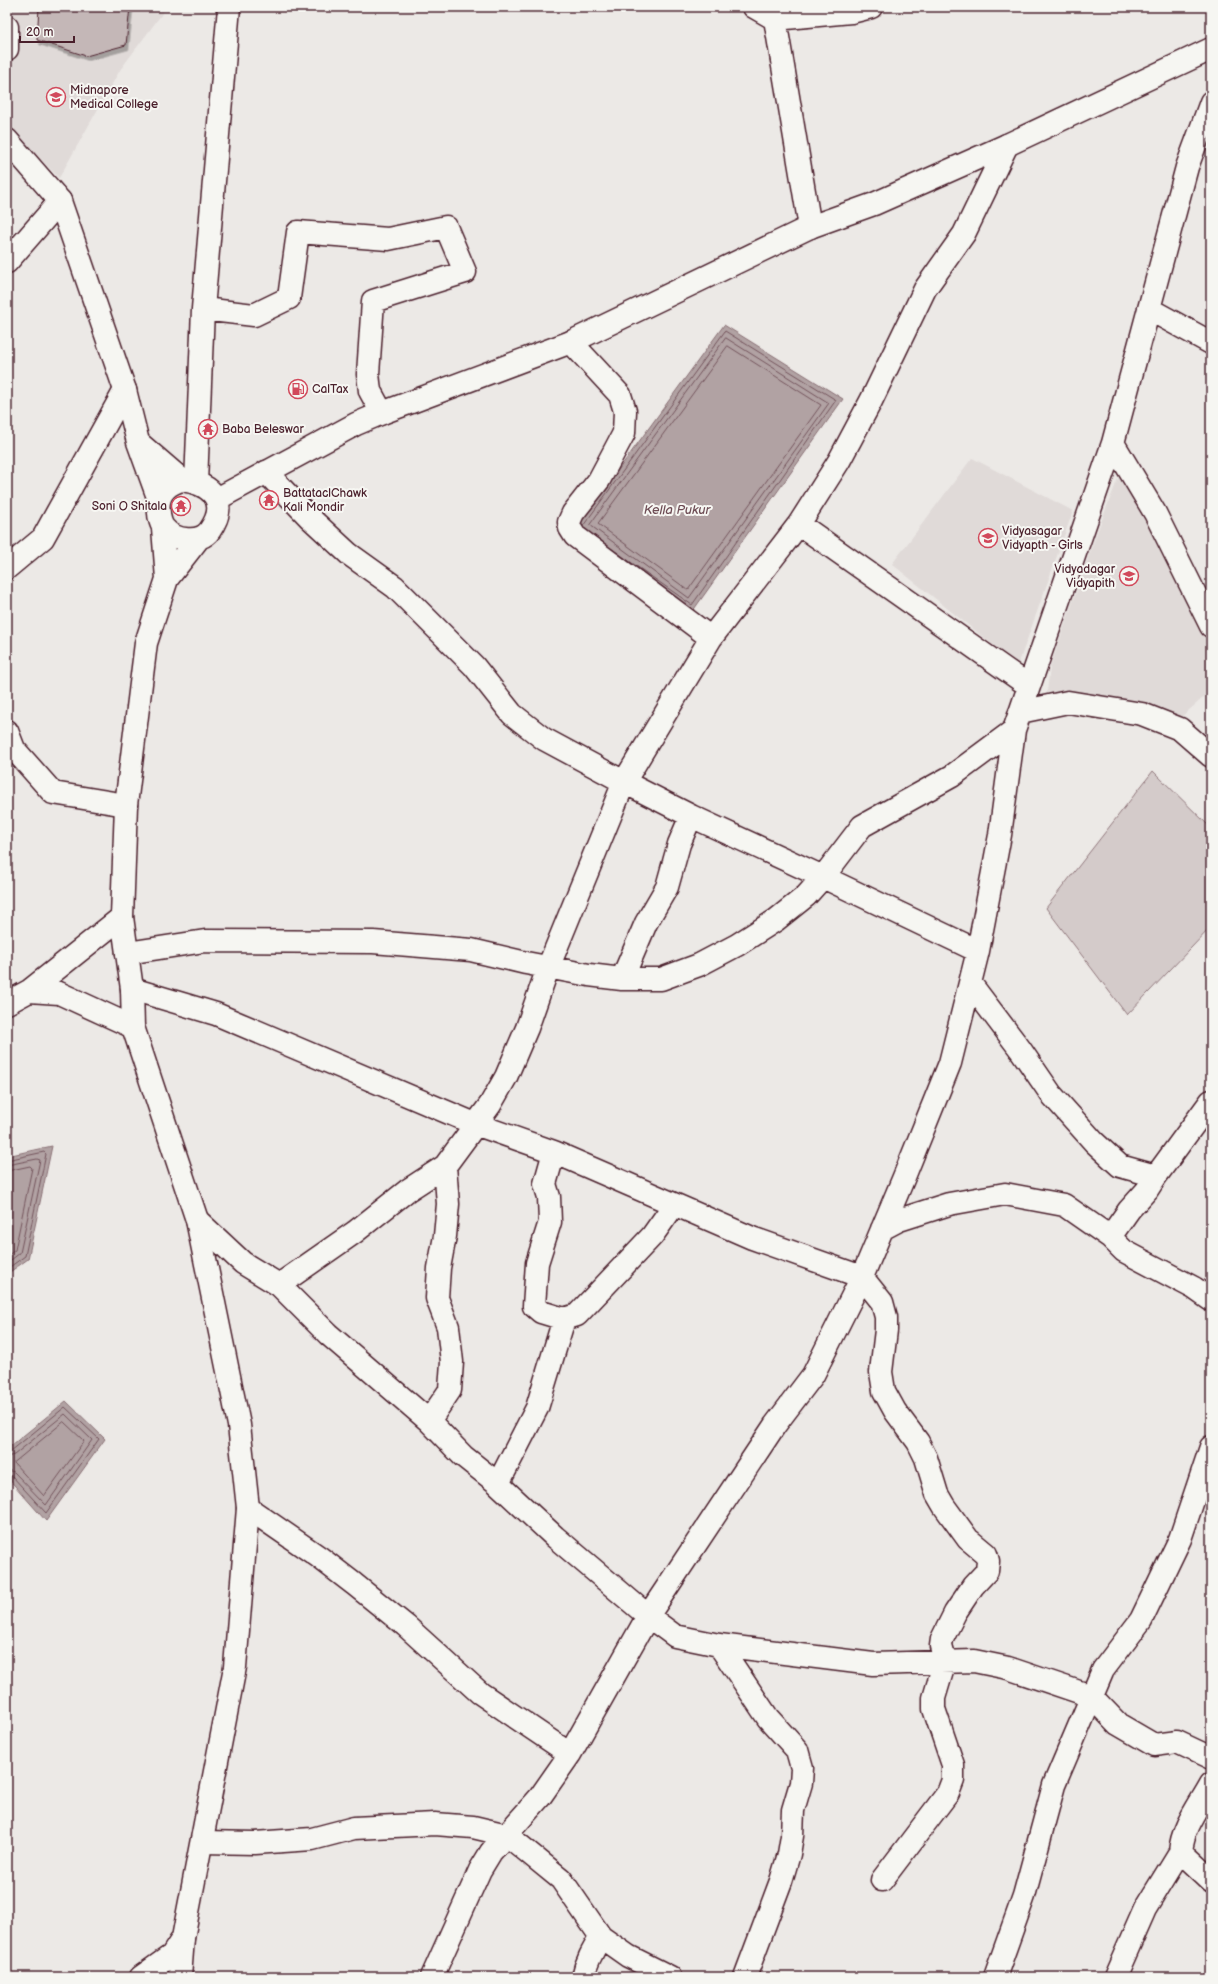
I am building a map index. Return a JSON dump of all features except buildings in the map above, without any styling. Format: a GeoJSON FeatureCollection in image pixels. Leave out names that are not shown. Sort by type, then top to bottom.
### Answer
{"type":"FeatureCollection","features":[{"type":"Feature","properties":{"kind":"street"},"geometry":{"type":"LineString","coordinates":[[189,481],[229,7]]}},
{"type":"Feature","properties":{"kind":"street"},"geometry":{"type":"LineString","coordinates":[[754,7],[775,19],[851,12],[871,7]]}},
{"type":"Feature","properties":{"kind":"street"},"geometry":{"type":"LineString","coordinates":[[775,19],[810,227]]}},
{"type":"Feature","properties":{"kind":"street"},"geometry":{"type":"LineString","coordinates":[[7,27],[7,49]]}},
{"type":"Feature","properties":{"kind":"street"},"geometry":{"type":"LineString","coordinates":[[217,499],[266,472],[382,413],[571,342],[810,227],[874,204],[1008,146],[1211,49]]}},
{"type":"Feature","properties":{"kind":"street"},"geometry":{"type":"LineString","coordinates":[[432,1977],[480,1870],[491,1852],[540,1797],[570,1754],[648,1616],[775,1425],[813,1375],[862,1277],[882,1229],[950,1063],[978,951],[1000,835],[1017,721],[1113,443],[1187,167],[1211,102]]}},
{"type":"Feature","properties":{"kind":"street"},"geometry":{"type":"LineString","coordinates":[[7,140],[60,201],[125,390],[138,442],[159,500]]}},
{"type":"Feature","properties":{"kind":"street"},"geometry":{"type":"LineString","coordinates":[[279,1285],[355,1232],[408,1190],[446,1166],[490,1105],[506,1077],[527,1028],[548,968],[624,782],[711,638],[800,524],[839,461],[868,407],[925,289],[964,234],[1008,146]]}},
{"type":"Feature","properties":{"kind":"street"},"geometry":{"type":"LineString","coordinates":[[7,262],[60,201]]}},
{"type":"Feature","properties":{"kind":"street"},"geometry":{"type":"LineString","coordinates":[[203,310],[254,315],[289,298],[298,232],[388,239],[446,228],[465,272],[373,301],[368,374],[370,390],[382,413]]}},
{"type":"Feature","properties":{"kind":"street"},"geometry":{"type":"LineString","coordinates":[[1149,309],[1211,343]]}},
{"type":"Feature","properties":{"kind":"street"},"geometry":{"type":"LineString","coordinates":[[571,342],[620,395],[626,411],[624,433],[599,480],[573,513],[569,522],[570,528],[575,536],[711,638]]}},
{"type":"Feature","properties":{"kind":"street"},"geometry":{"type":"LineString","coordinates":[[7,568],[43,538],[125,390]]}},
{"type":"Feature","properties":{"kind":"street"},"geometry":{"type":"LineString","coordinates":[[138,442],[189,481],[208,488],[217,499],[218,512],[215,523],[208,533],[199,538],[167,579],[146,643],[126,805],[122,917],[132,989],[133,1027],[197,1220],[239,1426],[248,1508],[235,1667],[203,1842],[183,1938],[180,1977]]}},
{"type":"Feature","properties":{"kind":"street"},"geometry":{"type":"LineString","coordinates":[[1113,443],[1155,513],[1211,626]]}},
{"type":"Feature","properties":{"kind":"street"},"geometry":{"type":"LineString","coordinates":[[266,472],[310,518],[349,554],[395,587],[474,666],[512,714],[544,739],[691,816],[978,951]]}},
{"type":"Feature","properties":{"kind":"street"},"geometry":{"type":"LineString","coordinates":[[167,579],[163,528],[159,517],[157,504],[161,494],[167,487],[189,481]]}},
{"type":"Feature","properties":{"kind":"street"},"geometry":{"type":"LineString","coordinates":[[800,524],[1028,686]]}},
{"type":"Feature","properties":{"kind":"street"},"geometry":{"type":"LineString","coordinates":[[163,528],[175,536],[188,539],[199,538]]}},
{"type":"Feature","properties":{"kind":"street"},"geometry":{"type":"LineString","coordinates":[[127,952],[205,941],[373,942],[471,950],[548,968],[589,975],[622,979],[660,979],[699,965],[738,945],[776,920],[806,896],[862,826],[952,776],[1017,721],[1068,702],[1142,714],[1180,729],[1211,756]]}},
{"type":"Feature","properties":{"kind":"street"},"geometry":{"type":"LineString","coordinates":[[7,731],[14,749],[53,793],[126,805]]}},
{"type":"Feature","properties":{"kind":"street"},"geometry":{"type":"LineString","coordinates":[[622,979],[646,923],[667,887],[679,844],[691,816]]}},
{"type":"Feature","properties":{"kind":"street"},"geometry":{"type":"LineString","coordinates":[[7,1003],[29,991],[122,917]]}},
{"type":"Feature","properties":{"kind":"street"},"geometry":{"type":"LineString","coordinates":[[970,983],[1020,1049],[1051,1094],[1094,1142],[1120,1166],[1147,1175],[1156,1176]]}},
{"type":"Feature","properties":{"kind":"street"},"geometry":{"type":"LineString","coordinates":[[132,989],[216,1014],[475,1124],[554,1152],[752,1238],[862,1277],[882,1302],[886,1317],[881,1372],[884,1391],[895,1411],[918,1442],[926,1458],[937,1494],[944,1506],[968,1539],[986,1554],[988,1561],[987,1571],[973,1586],[945,1631],[941,1646],[945,1661],[934,1698],[934,1709],[952,1765],[953,1780],[948,1793],[882,1880]]}},
{"type":"Feature","properties":{"kind":"street"},"geometry":{"type":"LineString","coordinates":[[29,991],[59,993],[133,1027]]}},
{"type":"Feature","properties":{"kind":"street"},"geometry":{"type":"LineString","coordinates":[[1110,1238],[1129,1210],[1147,1190],[1211,1101]]}},
{"type":"Feature","properties":{"kind":"street"},"geometry":{"type":"LineString","coordinates":[[554,1152],[545,1184],[549,1198],[550,1222],[537,1263],[534,1306],[541,1312],[564,1320],[578,1315],[652,1236],[674,1205]]}},
{"type":"Feature","properties":{"kind":"street"},"geometry":{"type":"LineString","coordinates":[[429,1421],[450,1390],[452,1362],[448,1327],[438,1298],[439,1268],[445,1236],[448,1204],[446,1166]]}},
{"type":"Feature","properties":{"kind":"street"},"geometry":{"type":"LineString","coordinates":[[882,1229],[900,1220],[949,1204],[1005,1194],[1064,1205],[1110,1238],[1124,1251],[1194,1288],[1211,1300]]}},
{"type":"Feature","properties":{"kind":"street"},"geometry":{"type":"LineString","coordinates":[[197,1220],[243,1263],[279,1285],[328,1334],[429,1421],[463,1456],[497,1483],[555,1537],[648,1616],[676,1636],[719,1645],[873,1664],[974,1661],[1008,1668],[1091,1696],[1118,1724],[1154,1745],[1176,1742],[1211,1758]]}},
{"type":"Feature","properties":{"kind":"street"},"geometry":{"type":"LineString","coordinates":[[502,1476],[537,1408],[564,1320]]}},
{"type":"Feature","properties":{"kind":"street"},"geometry":{"type":"LineString","coordinates":[[995,1977],[1024,1896],[1054,1785],[1103,1670],[1141,1620],[1180,1539],[1211,1447]]}},
{"type":"Feature","properties":{"kind":"street"},"geometry":{"type":"LineString","coordinates":[[248,1508],[319,1557],[354,1584],[406,1626],[480,1693],[570,1754]]}},
{"type":"Feature","properties":{"kind":"street"},"geometry":{"type":"LineString","coordinates":[[719,1645],[768,1718],[797,1750],[802,1768],[801,1783],[793,1810],[792,1836],[789,1854],[781,1881],[745,1977]]}},
{"type":"Feature","properties":{"kind":"street"},"geometry":{"type":"LineString","coordinates":[[1115,1977],[1146,1908],[1180,1852],[1181,1840],[1185,1829],[1211,1784]]}},
{"type":"Feature","properties":{"kind":"street"},"geometry":{"type":"LineString","coordinates":[[203,1842],[255,1843],[312,1839],[354,1828],[435,1824],[473,1827],[507,1835],[561,1879],[601,1937],[628,1956],[670,1977]]}},
{"type":"Feature","properties":{"kind":"street"},"geometry":{"type":"LineString","coordinates":[[1180,1852],[1211,1882]]}},
{"type":"Feature","properties":{"kind":"street"},"geometry":{"type":"LineString","coordinates":[[583,1977],[585,1967],[592,1951],[601,1937]]}},
{"type":"Feature","properties":{"kind":"street"},"geometry":{"type":"LineString","coordinates":[[141,1977],[172,1955],[183,1938]]}},
{"type":"Feature","properties":{"kind":"shaded area","name":"Midnapore Medical College"},"geometry":{"type":"Polygon","coordinates":[[[7,7],[167,7],[120,70],[59,178],[7,124],[7,7]]]}},
{"type":"Feature","properties":{"kind":"shaded area","name":"Vidyasagar Vidyapth - Girls"},"geometry":{"type":"Polygon","coordinates":[[[972,458],[1073,511],[1018,665],[892,564],[972,458]]]}},
{"type":"Feature","properties":{"kind":"shaded area","name":"Vidyadagar Vidyapith"},"geometry":{"type":"Polygon","coordinates":[[[1119,476],[1159,545],[1211,647],[1211,691],[1181,717],[1072,698],[1047,692],[1050,667],[1097,532],[1119,476]]]}},
{"type":"Feature","properties":{"kind":"shaded area"},"geometry":{"type":"Polygon","coordinates":[[[1153,771],[1211,828],[1211,927],[1127,1015],[1046,908],[1153,771]]]}},
{"type":"Feature","properties":{"kind":"water","name":"Kella Pukur"},"geometry":{"type":"Polygon","coordinates":[[[724,325],[843,399],[692,612],[576,528],[724,325]]]}},
{"type":"Feature","properties":{"kind":"water"},"geometry":{"type":"Polygon","coordinates":[[[52,1146],[28,1259],[7,1274],[7,1156],[52,1146]]]}},
{"type":"Feature","properties":{"kind":"water"},"geometry":{"type":"Polygon","coordinates":[[[66,1401],[105,1439],[46,1521],[7,1477],[7,1449],[66,1401]]]}},
{"type":"Feature","properties":{"kind":"place","name":"Midnapore Medical College"},"geometry":{"type":"Point","coordinates":[56,97]}},
{"type":"Feature","properties":{"kind":"place","name":"CalTax"},"geometry":{"type":"Point","coordinates":[298,389]}},
{"type":"Feature","properties":{"kind":"place","name":"Baba Beleswar"},"geometry":{"type":"Point","coordinates":[208,429]}},
{"type":"Feature","properties":{"kind":"place","name":"BattataclChawk Kali Mondir"},"geometry":{"type":"Point","coordinates":[269,500]}},
{"type":"Feature","properties":{"kind":"place","name":"Soni O Shitala"},"geometry":{"type":"Point","coordinates":[181,506]}},
{"type":"Feature","properties":{"kind":"place","name":"Vidyasagar Vidyapth - Girls"},"geometry":{"type":"Point","coordinates":[988,538]}},
{"type":"Feature","properties":{"kind":"place","name":"Vidyadagar Vidyapith"},"geometry":{"type":"Point","coordinates":[1129,576]}}]}
